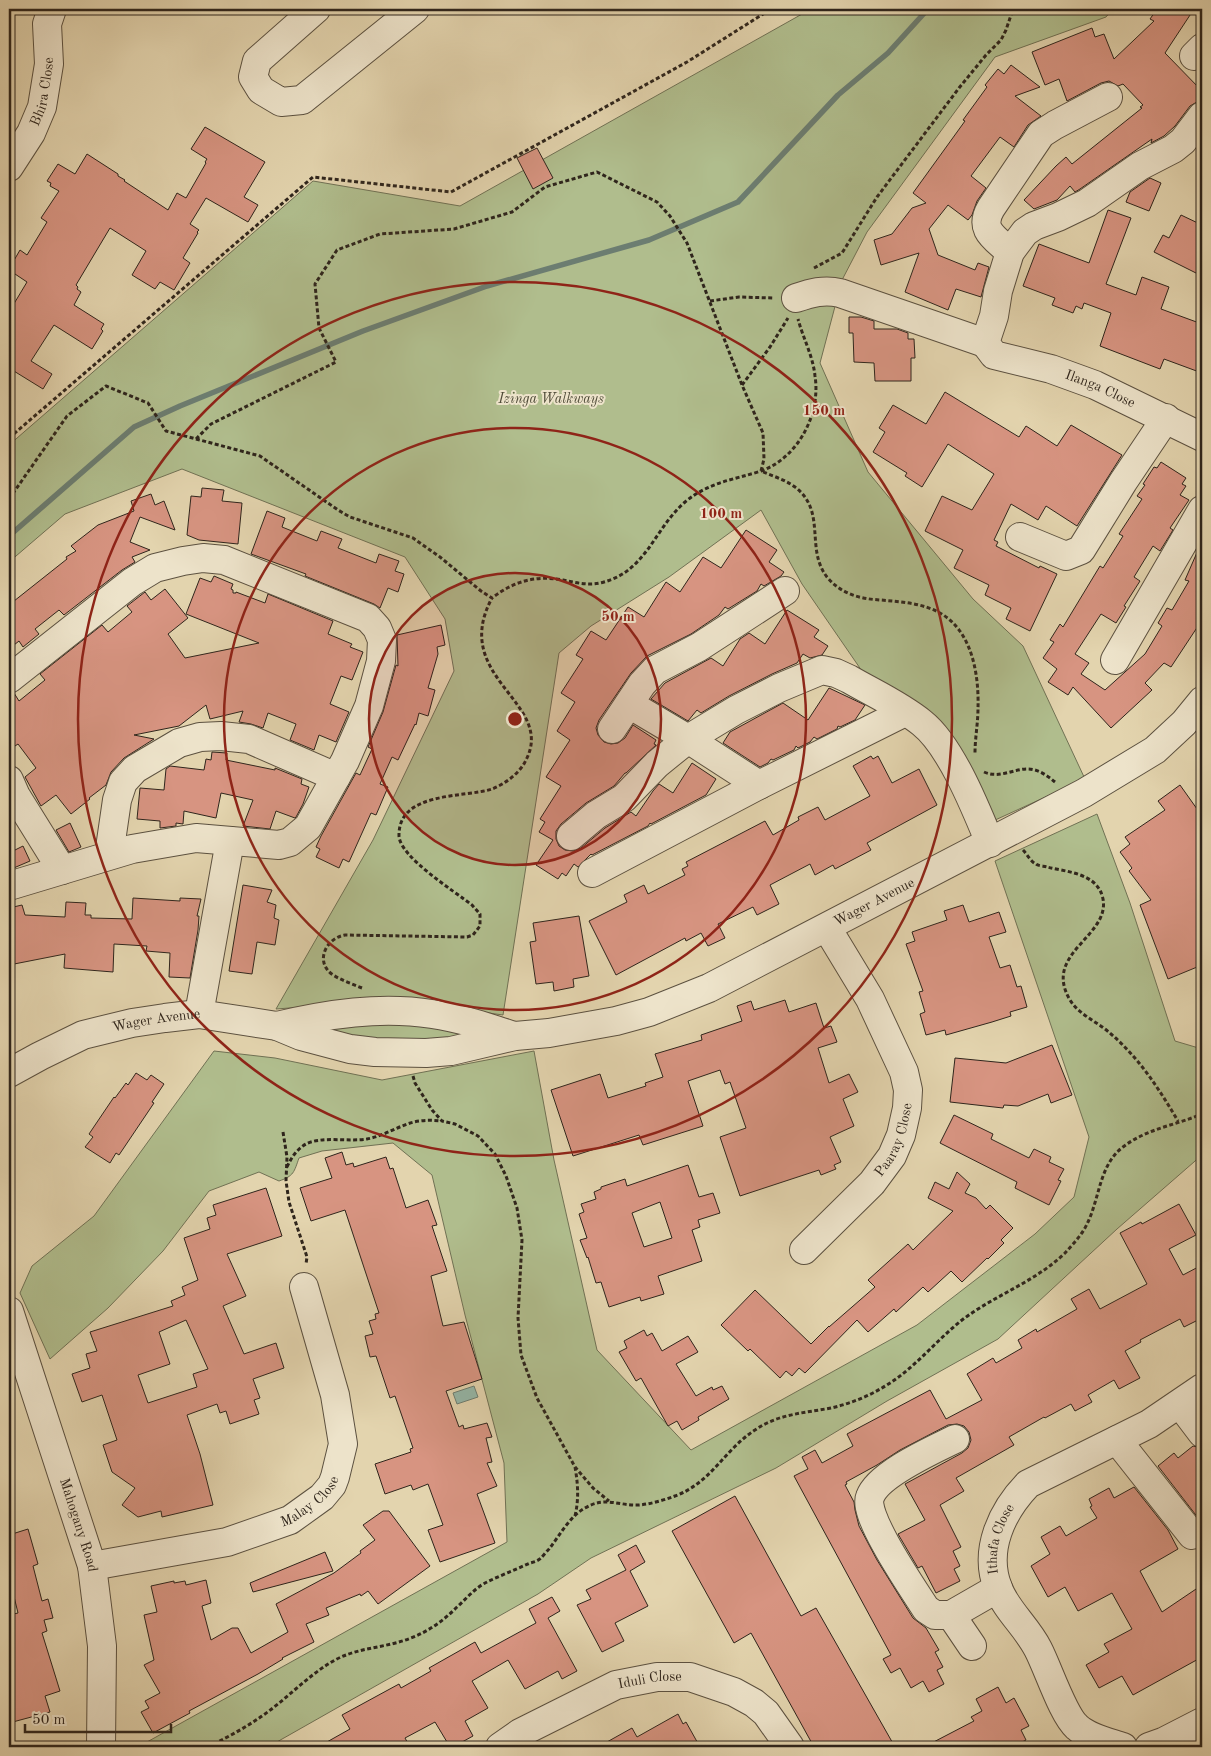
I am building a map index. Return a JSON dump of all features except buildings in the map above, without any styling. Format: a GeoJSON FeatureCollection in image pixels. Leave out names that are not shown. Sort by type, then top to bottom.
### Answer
{"type":"FeatureCollection","features":[{"type":"Feature","properties":{"kind":"street","name":"Bhira Close"},"geometry":{"type":"LineString","coordinates":[[9,168],[30,133],[42,107],[48,64],[47,24],[52,9]]}},
{"type":"Feature","properties":{"kind":"street"},"geometry":{"type":"LineString","coordinates":[[316,9],[257,61],[253,77],[261,90],[281,102],[302,100],[415,9]]}},
{"type":"Feature","properties":{"kind":"street"},"geometry":{"type":"LineString","coordinates":[[1010,252],[993,237],[986,227],[987,215],[991,208],[1041,134],[1055,124],[1108,98]]}},
{"type":"Feature","properties":{"kind":"street"},"geometry":{"type":"LineString","coordinates":[[990,349],[998,291],[1010,252],[1025,232],[1034,226],[1087,203],[1140,166],[1173,149],[1183,141],[1202,116]]}},
{"type":"Feature","properties":{"kind":"street","name":"Ilanga Close"},"geometry":{"type":"LineString","coordinates":[[796,298],[830,290],[840,293],[990,349],[1068,374],[1166,418],[1202,437]]}},
{"type":"Feature","properties":{"kind":"street"},"geometry":{"type":"LineString","coordinates":[[1020,537],[1066,556],[1081,550],[1123,482],[1166,418]]}},
{"type":"Feature","properties":{"kind":"street"},"geometry":{"type":"LineString","coordinates":[[1115,660],[1202,510]]}},
{"type":"Feature","properties":{"kind":"street"},"geometry":{"type":"LineString","coordinates":[[9,679],[132,582],[155,568],[204,558],[224,560],[368,618],[377,628],[382,640],[381,661],[368,706],[345,761],[308,827],[290,842],[279,845],[196,838],[132,849],[9,886]]}},
{"type":"Feature","properties":{"kind":"street"},"geometry":{"type":"LineString","coordinates":[[612,729],[642,684],[655,670],[699,647],[785,591]]}},
{"type":"Feature","properties":{"kind":"street"},"geometry":{"type":"LineString","coordinates":[[571,836],[596,815],[624,798],[657,764],[688,739],[744,706],[787,684],[822,670],[836,673],[849,679],[923,723],[942,745],[956,770],[975,807],[990,843]]}},
{"type":"Feature","properties":{"kind":"street","name":"Wager Avenue"},"geometry":{"type":"LineString","coordinates":[[9,1073],[83,1035],[132,1023],[199,1014],[277,1026],[301,1036],[350,1049],[407,1054],[451,1050],[516,1036],[583,1028],[649,1012],[709,988],[1069,802],[1155,750],[1184,723],[1202,701]]}},
{"type":"Feature","properties":{"kind":"street"},"geometry":{"type":"LineString","coordinates":[[629,704],[759,785]]}},
{"type":"Feature","properties":{"kind":"street"},"geometry":{"type":"LineString","coordinates":[[592,873],[759,785],[906,712]]}},
{"type":"Feature","properties":{"kind":"street"},"geometry":{"type":"LineString","coordinates":[[109,855],[117,800],[123,782],[135,769],[179,743],[200,737],[249,738],[336,777]]}},
{"type":"Feature","properties":{"kind":"street"},"geometry":{"type":"LineString","coordinates":[[9,780],[16,796],[62,870]]}},
{"type":"Feature","properties":{"kind":"street"},"geometry":{"type":"LineString","coordinates":[[199,1014],[230,841]]}},
{"type":"Feature","properties":{"kind":"street","name":"Paaray Close"},"geometry":{"type":"LineString","coordinates":[[804,1250],[872,1183],[892,1156],[902,1135],[907,1108],[908,1090],[904,1072],[870,999],[827,928]]}},
{"type":"Feature","properties":{"kind":"street","name":"Wager Avenue"},"geometry":{"type":"LineString","coordinates":[[277,1026],[342,1014],[408,1011],[455,1018],[516,1036]]}},
{"type":"Feature","properties":{"kind":"street"},"geometry":{"type":"LineString","coordinates":[[9,1052],[40,1056]]}},
{"type":"Feature","properties":{"kind":"street","name":"Malay Close"},"geometry":{"type":"LineString","coordinates":[[92,1566],[227,1542],[290,1520],[310,1508],[332,1485],[343,1444],[335,1395],[304,1288]]}},
{"type":"Feature","properties":{"kind":"street","name":"Mahogany Road"},"geometry":{"type":"LineString","coordinates":[[9,1311],[92,1566],[102,1646],[101,1747]]}},
{"type":"Feature","properties":{"kind":"street","name":"Ithafa Close"},"geometry":{"type":"LineString","coordinates":[[1123,1747],[1093,1737],[1074,1737],[1067,1714],[1037,1647],[998,1588],[992,1555],[997,1530],[1018,1494],[1028,1484],[1149,1424],[1202,1388]]}},
{"type":"Feature","properties":{"kind":"street"},"geometry":{"type":"LineString","coordinates":[[1180,1404],[1202,1433]]}},
{"type":"Feature","properties":{"kind":"street"},"geometry":{"type":"LineString","coordinates":[[955,1439],[905,1465],[876,1486],[869,1498],[870,1509],[883,1541],[926,1609],[935,1615],[952,1614],[998,1588]]}},
{"type":"Feature","properties":{"kind":"street"},"geometry":{"type":"LineString","coordinates":[[1117,1440],[1192,1535]]}},
{"type":"Feature","properties":{"kind":"street"},"geometry":{"type":"LineString","coordinates":[[952,1614],[972,1646]]}},
{"type":"Feature","properties":{"kind":"street","name":"Iduli Close"},"geometry":{"type":"LineString","coordinates":[[500,1747],[520,1733],[616,1685],[657,1677],[690,1677],[734,1692],[754,1704],[766,1713],[790,1747]]}},
{"type":"Feature","properties":{"kind":"street"},"geometry":{"type":"LineString","coordinates":[[1149,1747],[1202,1722]]}},
{"type":"Feature","properties":{"kind":"path"},"geometry":{"type":"LineString","coordinates":[[9,438],[313,177],[451,192],[687,62],[771,9]]}},
{"type":"Feature","properties":{"kind":"path"},"geometry":{"type":"LineString","coordinates":[[742,385],[783,326],[799,288],[814,268],[842,253],[877,197],[959,88],[1001,40],[1013,9]]}},
{"type":"Feature","properties":{"kind":"path"},"geometry":{"type":"LineString","coordinates":[[196,439],[211,424],[336,362],[319,328],[315,284],[337,250],[380,234],[454,229],[512,212],[546,188],[597,172],[658,202],[683,236],[695,260],[762,433],[764,459],[761,471]]}},
{"type":"Feature","properties":{"kind":"path"},"geometry":{"type":"LineString","coordinates":[[710,301],[739,297],[796,298]]}},
{"type":"Feature","properties":{"kind":"path"},"geometry":{"type":"LineString","coordinates":[[370,991],[332,974],[328,969],[324,957],[325,950],[332,939],[346,935],[467,937],[473,935],[480,926],[480,914],[472,905],[414,860],[401,845],[399,836],[403,820],[414,807],[432,799],[492,789],[510,778],[525,762],[528,755],[531,740],[528,725],[521,709],[496,677],[484,653],[482,642],[483,619],[492,598],[514,584],[537,578],[552,578],[578,584],[591,584],[616,578],[636,566],[673,514],[700,491],[724,481],[761,471],[776,463],[795,446],[810,422],[814,408],[816,378],[812,358],[798,319],[796,298]]}},
{"type":"Feature","properties":{"kind":"path"},"geometry":{"type":"LineString","coordinates":[[9,499],[67,416],[106,386],[148,403],[166,431],[260,456],[350,517],[413,538],[440,557],[481,592],[492,598]]}},
{"type":"Feature","properties":{"kind":"path"},"geometry":{"type":"LineString","coordinates":[[761,471],[787,481],[805,496],[811,506],[814,517],[816,546],[820,563],[827,576],[836,586],[846,593],[857,597],[928,607],[953,623],[970,650],[974,664],[978,707],[976,756]]}},
{"type":"Feature","properties":{"kind":"path"},"geometry":{"type":"LineString","coordinates":[[978,766],[991,776],[1033,769],[1045,774],[1058,784],[1069,802]]}},
{"type":"Feature","properties":{"kind":"path"},"geometry":{"type":"LineString","coordinates":[[1020,846],[1035,864],[1085,877],[1099,888],[1102,897],[1102,914],[1099,922],[1070,956],[1064,971],[1066,990],[1070,1000],[1077,1008],[1110,1033],[1141,1064],[1178,1121]]}},
{"type":"Feature","properties":{"kind":"path"},"geometry":{"type":"LineString","coordinates":[[407,1054],[415,1083],[432,1110],[442,1121]]}},
{"type":"Feature","properties":{"kind":"path"},"geometry":{"type":"LineString","coordinates":[[208,1747],[261,1717],[335,1660],[358,1650],[389,1645],[428,1631],[483,1584],[542,1558],[574,1516],[582,1509],[595,1503],[609,1501],[639,1505],[678,1495],[710,1475],[737,1443],[756,1429],[773,1420],[794,1414],[831,1408],[853,1401],[875,1392],[894,1380],[963,1320],[1047,1269],[1076,1241],[1088,1223],[1107,1165],[1126,1144],[1178,1121],[1202,1114]]}},
{"type":"Feature","properties":{"kind":"path"},"geometry":{"type":"LineString","coordinates":[[287,1167],[298,1150],[316,1140],[346,1141],[367,1139],[386,1134],[415,1122],[428,1120],[442,1121],[455,1124],[478,1136],[495,1154],[506,1176],[517,1208],[522,1240],[518,1318],[521,1356],[537,1398],[575,1467],[593,1488],[609,1501]]}},
{"type":"Feature","properties":{"kind":"path"},"geometry":{"type":"LineString","coordinates":[[283,1132],[287,1156],[286,1181],[289,1202],[307,1258],[304,1288]]}},
{"type":"Feature","properties":{"kind":"path"},"geometry":{"type":"LineString","coordinates":[[574,1516],[578,1484],[575,1467]]}},
{"type":"Feature","properties":{"kind":"green space","name":"Izinga Walkways"},"geometry":{"type":"Polygon","coordinates":[[[811,9],[1113,9],[1106,17],[995,57],[867,232],[842,280],[820,363],[868,472],[973,599],[1023,646],[1085,779],[993,821],[950,732],[864,674],[802,584],[761,510],[669,577],[591,626],[559,653],[503,1015],[395,1000],[276,1009],[373,840],[454,671],[445,619],[405,557],[182,469],[65,514],[9,562],[9,445],[313,181],[460,206],[811,9]]]}},
{"type":"Feature","properties":{"kind":"green space"},"geometry":{"type":"Polygon","coordinates":[[[1097,814],[1130,903],[1175,1041],[1202,1049],[1202,1155],[1117,1229],[998,1339],[887,1401],[776,1468],[591,1558],[538,1594],[268,1747],[138,1747],[507,1542],[504,1463],[465,1315],[432,1175],[393,1143],[322,1151],[299,1158],[293,1173],[279,1181],[259,1172],[209,1191],[163,1251],[108,1308],[50,1359],[20,1293],[32,1266],[94,1216],[214,1051],[275,1058],[382,1080],[534,1051],[554,1160],[597,1350],[691,1450],[917,1325],[1035,1234],[1074,1197],[1089,1137],[995,861],[1097,814]]]}},
{"type":"Feature","properties":{"kind":"green space"},"geometry":{"type":"Polygon","coordinates":[[[339,1021],[448,1025],[473,1039],[401,1047],[312,1027],[339,1021]]]}},
{"type":"Feature","properties":{"kind":"shaded area"},"geometry":{"type":"Polygon","coordinates":[[[474,1386],[478,1397],[457,1404],[453,1393],[474,1386]]]}},
{"type":"Feature","properties":{"kind":"waterway"},"geometry":{"type":"LineString","coordinates":[[9,536],[134,427],[180,406],[363,331],[487,286],[649,240],[738,202],[838,95],[888,53],[928,9]]}}]}
